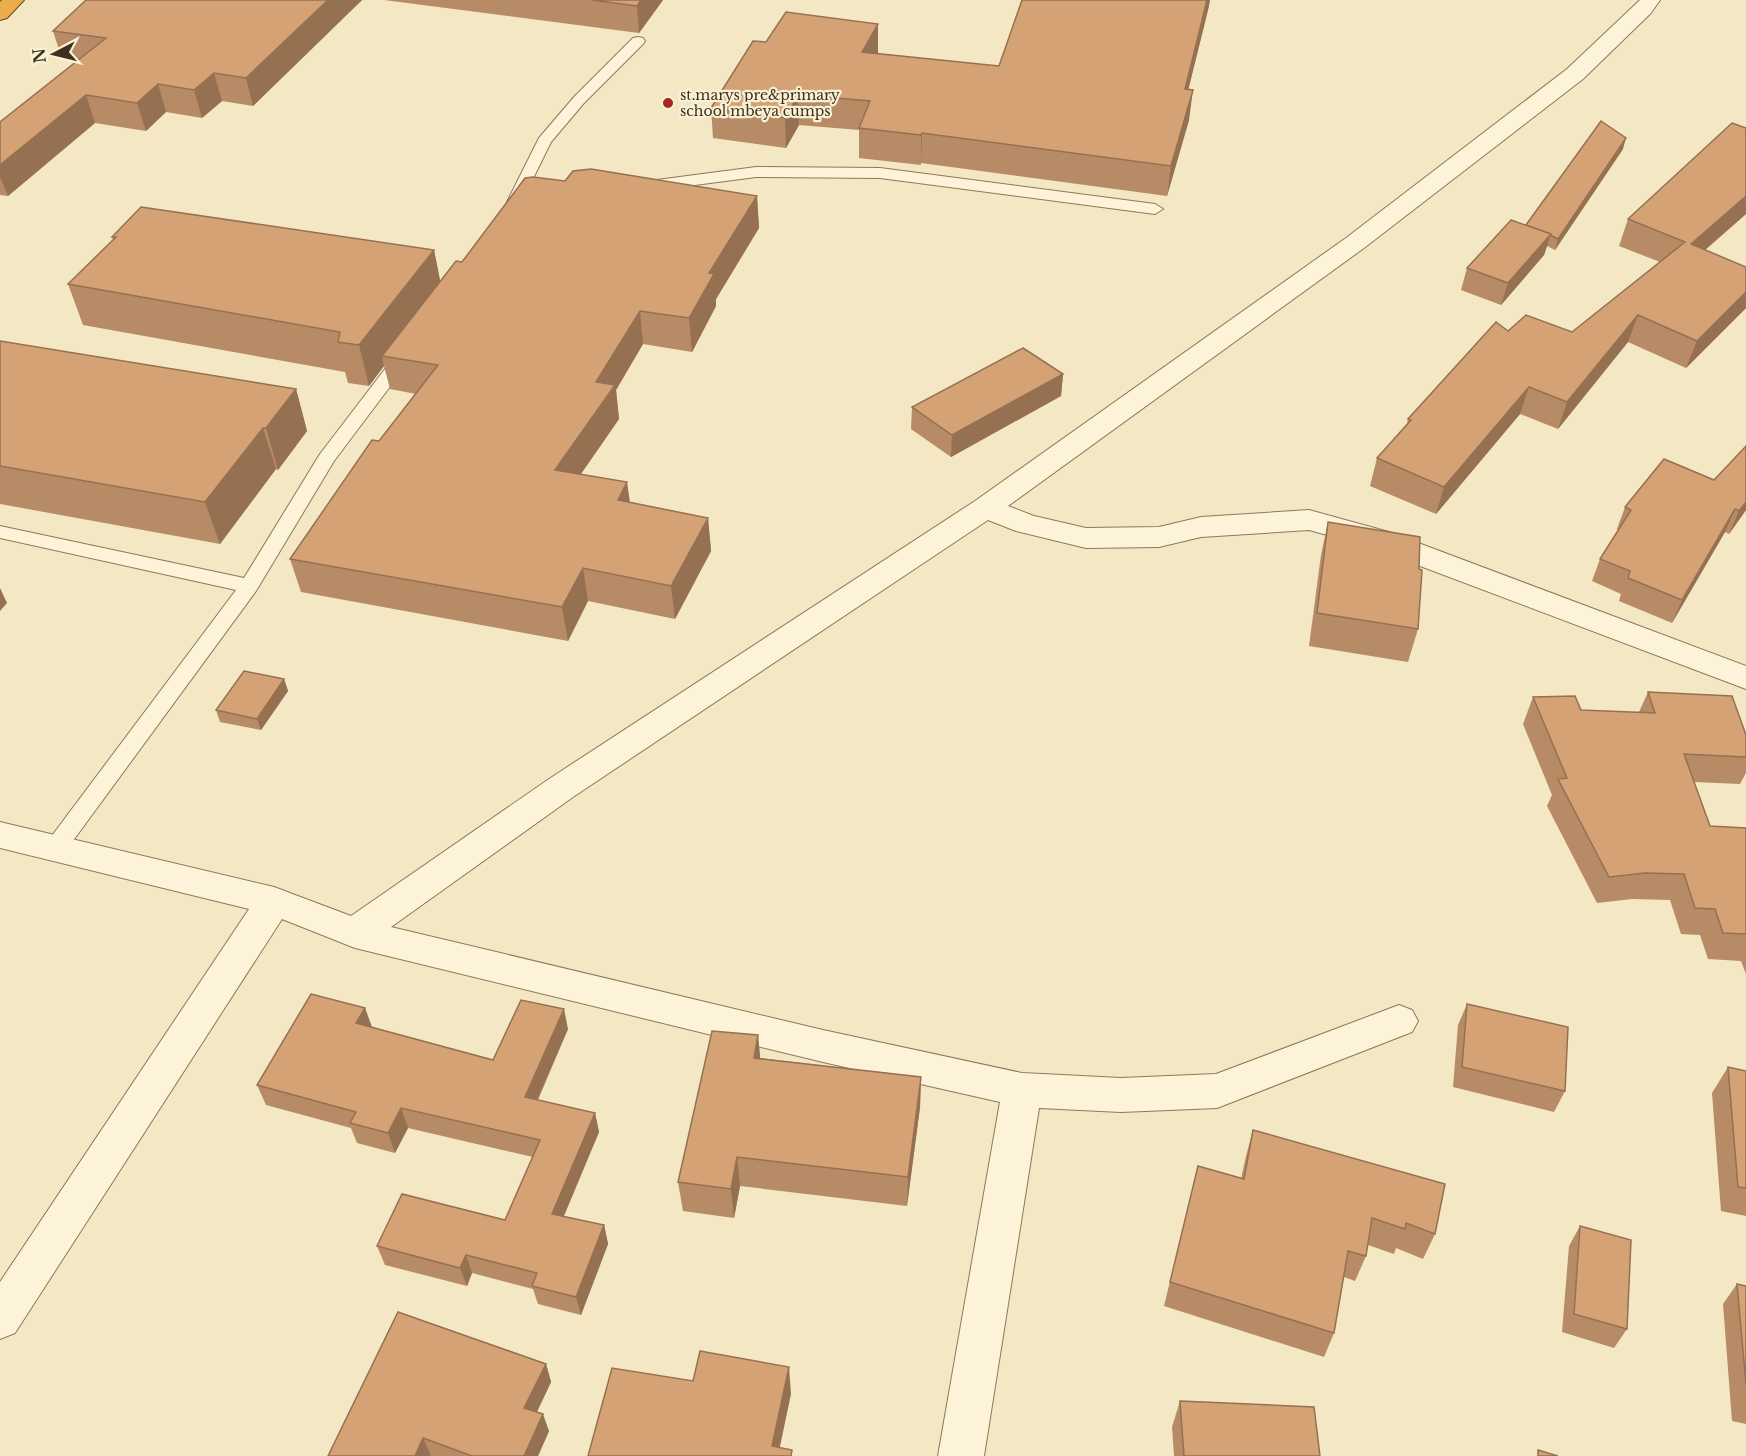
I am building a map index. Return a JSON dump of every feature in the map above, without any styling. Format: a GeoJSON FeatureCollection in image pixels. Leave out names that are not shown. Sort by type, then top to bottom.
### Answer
{"type":"FeatureCollection","features":[{"type":"Feature","properties":{"kind":"highway"},"geometry":{"type":"LineString","coordinates":[[0,14],[14,0]]}},
{"type":"Feature","properties":{"kind":"street"},"geometry":{"type":"LineString","coordinates":[[355,933],[561,788],[986,507],[1373,229],[1575,74],[1644,9],[1650,0]]}},
{"type":"Feature","properties":{"kind":"street"},"geometry":{"type":"LineString","coordinates":[[986,507],[1026,524],[1086,538],[1159,537],[1201,527],[1309,520],[1378,539],[1746,678]]}},
{"type":"Feature","properties":{"kind":"street"},"geometry":{"type":"LineString","coordinates":[[0,835],[274,901],[355,933],[823,1046],[1022,1090],[1121,1095],[1217,1090],[1399,1021]]}},
{"type":"Feature","properties":{"kind":"street"},"geometry":{"type":"LineString","coordinates":[[0,1319],[274,901]]}},
{"type":"Feature","properties":{"kind":"street"},"geometry":{"type":"LineString","coordinates":[[961,1456],[1022,1090]]}},
{"type":"Feature","properties":{"kind":"lane"},"geometry":{"type":"LineString","coordinates":[[504,221],[544,141],[579,100],[638,42]]}},
{"type":"Feature","properties":{"kind":"lane"},"geometry":{"type":"LineString","coordinates":[[637,188],[756,172],[880,173],[1155,209]]}},
{"type":"Feature","properties":{"kind":"lane"},"geometry":{"type":"LineString","coordinates":[[514,205],[537,202]]}},
{"type":"Feature","properties":{"kind":"lane"},"geometry":{"type":"LineString","coordinates":[[56,847],[249,586],[326,458],[413,345]]}},
{"type":"Feature","properties":{"kind":"lane"},"geometry":{"type":"LineString","coordinates":[[0,532],[249,586]]}},
{"type":"Feature","properties":{"kind":"building"},"geometry":{"type":"Polygon","coordinates":[[[86,0],[328,0],[246,78],[214,73],[194,90],[158,84],[137,103],[86,95],[0,165],[0,122],[106,38],[53,31],[86,0]]]}},
{"type":"Feature","properties":{"kind":"building"},"geometry":{"type":"Polygon","coordinates":[[[592,0],[641,0],[637,6],[592,0]]]}},
{"type":"Feature","properties":{"kind":"building"},"geometry":{"type":"Polygon","coordinates":[[[1022,0],[1207,0],[1185,89],[1193,90],[1171,166],[922,133],[921,135],[859,128],[870,101],[798,95],[785,118],[711,108],[753,41],[766,42],[786,12],[878,24],[862,52],[999,66],[1022,0]]]}},
{"type":"Feature","properties":{"kind":"building"},"geometry":{"type":"Polygon","coordinates":[[[1601,121],[1626,138],[1558,239],[1526,225],[1601,121]]]}},
{"type":"Feature","properties":{"kind":"building"},"geometry":{"type":"Polygon","coordinates":[[[1732,123],[1746,128],[1746,196],[1691,244],[1746,267],[1746,292],[1697,341],[1638,315],[1567,402],[1529,387],[1444,487],[1377,458],[1411,420],[1408,419],[1496,322],[1508,331],[1526,315],[1572,332],[1685,242],[1628,219],[1732,123]]]}},
{"type":"Feature","properties":{"kind":"building"},"geometry":{"type":"Polygon","coordinates":[[[591,169],[757,196],[709,273],[714,274],[689,318],[640,311],[596,382],[615,385],[555,470],[627,482],[618,500],[708,518],[671,586],[583,568],[562,607],[290,559],[372,440],[379,441],[438,365],[382,356],[456,261],[462,262],[525,178],[565,181],[573,171],[591,169]]]}},
{"type":"Feature","properties":{"kind":"building"},"geometry":{"type":"Polygon","coordinates":[[[141,207],[434,250],[359,345],[338,342],[340,332],[68,284],[116,237],[112,237],[141,207]]]}},
{"type":"Feature","properties":{"kind":"building"},"geometry":{"type":"Polygon","coordinates":[[[1511,220],[1551,234],[1508,283],[1467,268],[1511,220]]]}},
{"type":"Feature","properties":{"kind":"building"},"geometry":{"type":"Polygon","coordinates":[[[0,341],[296,389],[205,502],[0,466],[0,341]]]}},
{"type":"Feature","properties":{"kind":"building"},"geometry":{"type":"Polygon","coordinates":[[[1023,348],[1063,374],[952,435],[912,407],[1023,348]]]}},
{"type":"Feature","properties":{"kind":"building"},"geometry":{"type":"Polygon","coordinates":[[[1746,446],[1746,502],[1739,511],[1735,509],[1682,600],[1628,578],[1630,571],[1600,559],[1631,510],[1625,507],[1664,459],[1714,480],[1746,446]]]}},
{"type":"Feature","properties":{"kind":"building"},"geometry":{"type":"Polygon","coordinates":[[[1328,522],[1420,537],[1419,569],[1422,570],[1418,629],[1317,613],[1328,522]]]}},
{"type":"Feature","properties":{"kind":"building"},"geometry":{"type":"Polygon","coordinates":[[[244,671],[284,679],[257,719],[216,710],[244,671]]]}},
{"type":"Feature","properties":{"kind":"building"},"geometry":{"type":"Polygon","coordinates":[[[1648,692],[1732,696],[1746,735],[1746,757],[1684,754],[1710,826],[1746,828],[1746,934],[1723,933],[1715,909],[1695,908],[1684,874],[1645,873],[1609,877],[1558,779],[1567,778],[1533,697],[1575,696],[1581,710],[1655,713],[1648,692]]]}},
{"type":"Feature","properties":{"kind":"building"},"geometry":{"type":"Polygon","coordinates":[[[311,994],[365,1008],[356,1023],[493,1060],[521,1000],[564,1009],[525,1097],[595,1113],[552,1214],[604,1225],[576,1297],[532,1286],[537,1273],[466,1255],[460,1268],[377,1246],[402,1194],[505,1220],[540,1140],[401,1108],[388,1133],[350,1123],[356,1112],[257,1085],[311,994]]]}},
{"type":"Feature","properties":{"kind":"building"},"geometry":{"type":"Polygon","coordinates":[[[1467,1004],[1568,1027],[1565,1091],[1462,1067],[1467,1004]]]}},
{"type":"Feature","properties":{"kind":"building"},"geometry":{"type":"Polygon","coordinates":[[[712,1031],[758,1035],[754,1058],[921,1077],[908,1177],[737,1157],[731,1189],[678,1182],[712,1031]]]}},
{"type":"Feature","properties":{"kind":"building"},"geometry":{"type":"Polygon","coordinates":[[[1728,1067],[1746,1071],[1746,1188],[1738,1187],[1728,1067]]]}},
{"type":"Feature","properties":{"kind":"building"},"geometry":{"type":"Polygon","coordinates":[[[1253,1130],[1445,1184],[1435,1234],[1406,1223],[1405,1229],[1372,1218],[1366,1256],[1348,1251],[1334,1333],[1170,1282],[1198,1166],[1244,1179],[1253,1130]]]}},
{"type":"Feature","properties":{"kind":"building"},"geometry":{"type":"Polygon","coordinates":[[[1580,1226],[1631,1240],[1627,1329],[1574,1314],[1580,1226]]]}},
{"type":"Feature","properties":{"kind":"building"},"geometry":{"type":"Polygon","coordinates":[[[1737,1284],[1746,1286],[1746,1384],[1737,1284]]]}},
{"type":"Feature","properties":{"kind":"building"},"geometry":{"type":"Polygon","coordinates":[[[398,1312],[546,1364],[524,1408],[543,1414],[524,1456],[472,1456],[423,1438],[415,1456],[328,1456],[398,1312]]]}},
{"type":"Feature","properties":{"kind":"building"},"geometry":{"type":"Polygon","coordinates":[[[700,1351],[789,1367],[772,1446],[792,1450],[791,1456],[588,1456],[612,1368],[693,1381],[700,1351]]]}},
{"type":"Feature","properties":{"kind":"building"},"geometry":{"type":"Polygon","coordinates":[[[1180,1401],[1314,1407],[1320,1456],[1184,1456],[1180,1401]]]}},
{"type":"Feature","properties":{"kind":"building"},"geometry":{"type":"Polygon","coordinates":[[[1538,1450],[1558,1456],[1538,1456],[1538,1450]]]}},
{"type":"Feature","properties":{"kind":"place","name":"st.marys pre&primary school mbeya cumps"},"geometry":{"type":"Point","coordinates":[668,103]}}]}
